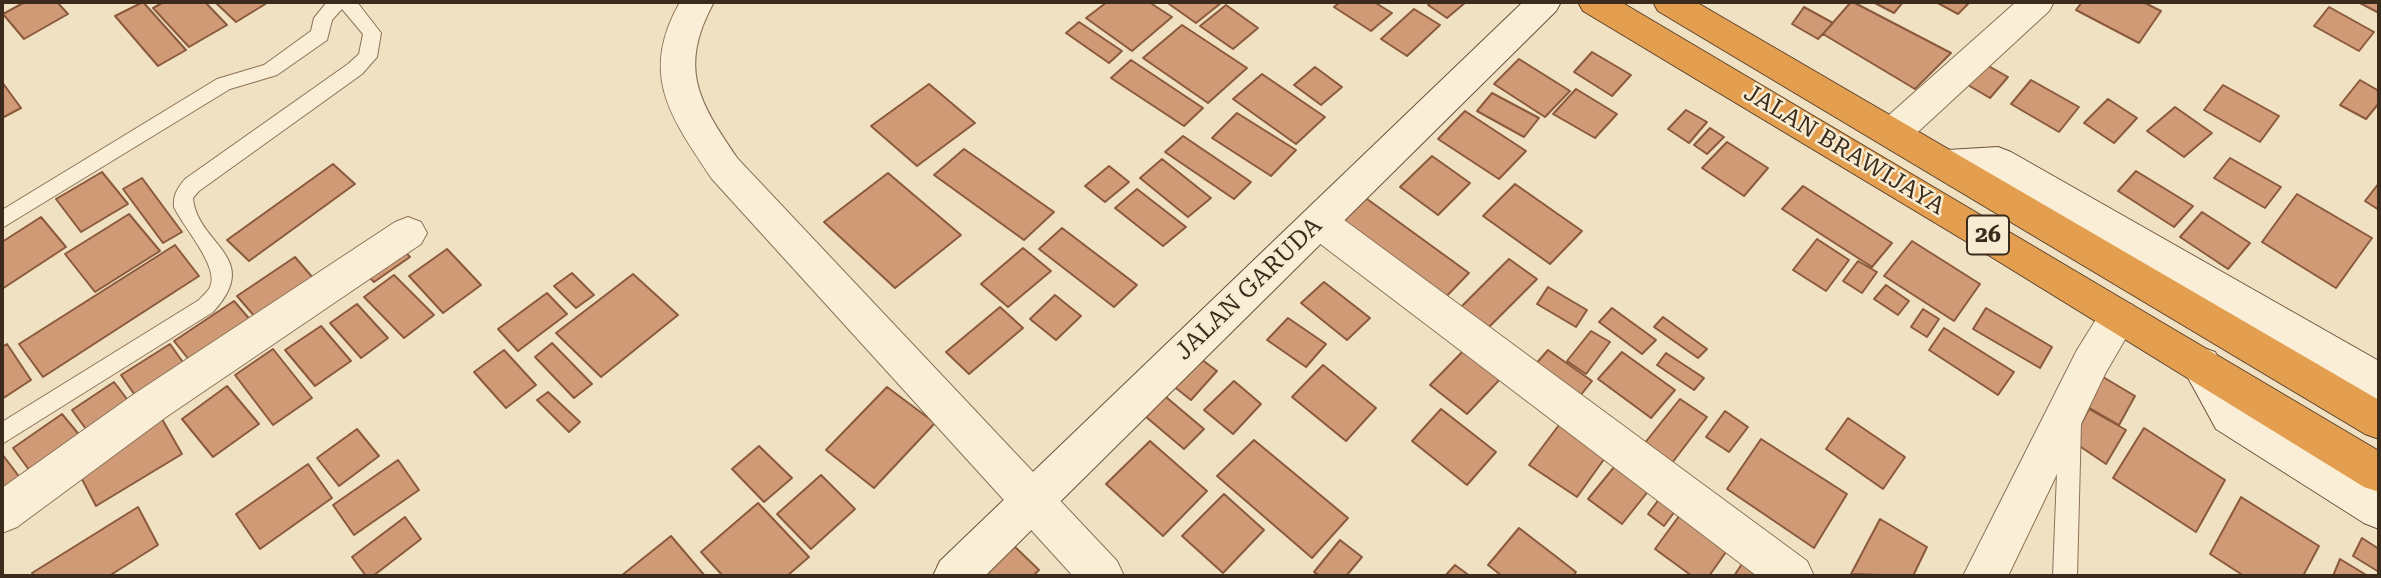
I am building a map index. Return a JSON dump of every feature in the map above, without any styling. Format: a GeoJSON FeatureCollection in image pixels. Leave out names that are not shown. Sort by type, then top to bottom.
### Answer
{"type":"FeatureCollection","features":[{"type":"Feature","properties":{"kind":"highway","name":"JALAN BRAWIJAYA"},"geometry":{"type":"LineString","coordinates":[[1595,2],[1985,233],[2379,473]]}},
{"type":"Feature","properties":{"kind":"highway","name":"JALAN BRAWIJAYA"},"geometry":{"type":"LineString","coordinates":[[1670,2],[2379,421]]}},
{"type":"Feature","properties":{"kind":"highway"},"geometry":{"type":"LineString","coordinates":[[1985,233],[2013,204]]}},
{"type":"Feature","properties":{"kind":"street"},"geometry":{"type":"LineString","coordinates":[[696,2],[677,38],[677,79],[696,128],[725,169],[1102,576]]}},
{"type":"Feature","properties":{"kind":"street","name":"JALAN GARUDA"},"geometry":{"type":"LineString","coordinates":[[955,576],[1544,2]]}},
{"type":"Feature","properties":{"kind":"street"},"geometry":{"type":"LineString","coordinates":[[1893,133],[2037,2]]}},
{"type":"Feature","properties":{"kind":"street"},"geometry":{"type":"LineString","coordinates":[[1947,165],[1998,162],[2379,382]]}},
{"type":"Feature","properties":{"kind":"street"},"geometry":{"type":"LineString","coordinates":[[1319,222],[1792,576]]}},
{"type":"Feature","properties":{"kind":"street"},"geometry":{"type":"LineString","coordinates":[[2,513],[66,463],[180,384],[408,233]]}},
{"type":"Feature","properties":{"kind":"street"},"geometry":{"type":"LineString","coordinates":[[1985,576],[2071,402],[2119,317]]}},
{"type":"Feature","properties":{"kind":"street"},"geometry":{"type":"LineString","coordinates":[[2201,365],[2230,416],[2379,509]]}},
{"type":"Feature","properties":{"kind":"lane"},"geometry":{"type":"LineString","coordinates":[[2,220],[224,84],[262,74],[281,64],[320,35],[323,18],[337,2]]}},
{"type":"Feature","properties":{"kind":"lane"},"geometry":{"type":"LineString","coordinates":[[2,434],[206,306],[219,291],[223,276],[208,242],[183,210],[183,197],[192,185],[368,57],[372,33],[347,2]]}},
{"type":"Feature","properties":{"kind":"lane"},"geometry":{"type":"LineString","coordinates":[[2065,576],[2071,402]]}},
{"type":"Feature","properties":{"kind":"building"},"geometry":{"type":"Polygon","coordinates":[[[25,2],[57,2],[68,14],[24,39],[3,14],[25,2]]]}},
{"type":"Feature","properties":{"kind":"building"},"geometry":{"type":"Polygon","coordinates":[[[143,2],[186,50],[158,66],[115,16],[143,2]]]}},
{"type":"Feature","properties":{"kind":"building"},"geometry":{"type":"Polygon","coordinates":[[[164,2],[205,2],[227,25],[189,47],[153,8],[164,2]]]}},
{"type":"Feature","properties":{"kind":"building"},"geometry":{"type":"Polygon","coordinates":[[[215,2],[266,2],[267,3],[236,22],[215,2]]]}},
{"type":"Feature","properties":{"kind":"building"},"geometry":{"type":"Polygon","coordinates":[[[1107,2],[1149,2],[1172,17],[1132,51],[1086,18],[1107,2]]]}},
{"type":"Feature","properties":{"kind":"building"},"geometry":{"type":"Polygon","coordinates":[[[1340,2],[1374,2],[1392,13],[1371,31],[1334,7],[1340,2]]]}},
{"type":"Feature","properties":{"kind":"building"},"geometry":{"type":"Polygon","coordinates":[[[1432,2],[1466,2],[1447,18],[1428,5],[1432,2]]]}},
{"type":"Feature","properties":{"kind":"building"},"geometry":{"type":"Polygon","coordinates":[[[1851,2],[1951,53],[1915,89],[1823,34],[1851,2]]]}},
{"type":"Feature","properties":{"kind":"building"},"geometry":{"type":"Polygon","coordinates":[[[1873,2],[1903,2],[1894,13],[1873,2]]]}},
{"type":"Feature","properties":{"kind":"building"},"geometry":{"type":"Polygon","coordinates":[[[1936,2],[1963,2],[1968,4],[1958,14],[1936,2]]]}},
{"type":"Feature","properties":{"kind":"building"},"geometry":{"type":"Polygon","coordinates":[[[2082,2],[2143,2],[2161,11],[2139,43],[2076,10],[2082,2]]]}},
{"type":"Feature","properties":{"kind":"building"},"geometry":{"type":"Polygon","coordinates":[[[2358,2],[2379,2],[2379,13],[2358,2]]]}},
{"type":"Feature","properties":{"kind":"building"},"geometry":{"type":"Polygon","coordinates":[[[1221,3],[1196,23],[1169,4],[1221,3]]]}},
{"type":"Feature","properties":{"kind":"building"},"geometry":{"type":"Polygon","coordinates":[[[1226,5],[1258,28],[1233,49],[1200,26],[1226,5]]]}},
{"type":"Feature","properties":{"kind":"building"},"geometry":{"type":"Polygon","coordinates":[[[1804,7],[1833,23],[1818,39],[1792,24],[1804,7]]]}},
{"type":"Feature","properties":{"kind":"building"},"geometry":{"type":"Polygon","coordinates":[[[2329,7],[2374,32],[2359,51],[2314,26],[2329,7]]]}},
{"type":"Feature","properties":{"kind":"building"},"geometry":{"type":"Polygon","coordinates":[[[1414,9],[1440,25],[1407,56],[1381,39],[1414,9]]]}},
{"type":"Feature","properties":{"kind":"building"},"geometry":{"type":"Polygon","coordinates":[[[1079,22],[1122,51],[1109,63],[1066,33],[1079,22]]]}},
{"type":"Feature","properties":{"kind":"building"},"geometry":{"type":"Polygon","coordinates":[[[1182,25],[1247,68],[1208,103],[1143,58],[1182,25]]]}},
{"type":"Feature","properties":{"kind":"building"},"geometry":{"type":"Polygon","coordinates":[[[1592,52],[1631,75],[1612,96],[1574,72],[1592,52]]]}},
{"type":"Feature","properties":{"kind":"building"},"geometry":{"type":"Polygon","coordinates":[[[1519,59],[1570,91],[1545,117],[1494,84],[1519,59]]]}},
{"type":"Feature","properties":{"kind":"building"},"geometry":{"type":"Polygon","coordinates":[[[1131,60],[1203,108],[1184,126],[1111,78],[1131,60]]]}},
{"type":"Feature","properties":{"kind":"building"},"geometry":{"type":"Polygon","coordinates":[[[1978,60],[2008,77],[1990,98],[1961,81],[1978,60]]]}},
{"type":"Feature","properties":{"kind":"building"},"geometry":{"type":"Polygon","coordinates":[[[1315,67],[1342,87],[1321,105],[1294,85],[1315,67]]]}},
{"type":"Feature","properties":{"kind":"building"},"geometry":{"type":"Polygon","coordinates":[[[1262,74],[1325,117],[1296,144],[1233,99],[1262,74]]]}},
{"type":"Feature","properties":{"kind":"building"},"geometry":{"type":"Polygon","coordinates":[[[2031,80],[2079,107],[2059,132],[2011,104],[2031,80]]]}},
{"type":"Feature","properties":{"kind":"building"},"geometry":{"type":"Polygon","coordinates":[[[2360,80],[2379,91],[2379,103],[2366,119],[2340,105],[2360,80]]]}},
{"type":"Feature","properties":{"kind":"building"},"geometry":{"type":"Polygon","coordinates":[[[2,82],[21,108],[2,118],[2,82]]]}},
{"type":"Feature","properties":{"kind":"building"},"geometry":{"type":"Polygon","coordinates":[[[929,84],[975,123],[917,166],[871,126],[929,84]]]}},
{"type":"Feature","properties":{"kind":"building"},"geometry":{"type":"Polygon","coordinates":[[[2223,85],[2279,116],[2260,142],[2204,110],[2223,85]]]}},
{"type":"Feature","properties":{"kind":"building"},"geometry":{"type":"Polygon","coordinates":[[[1576,89],[1617,114],[1595,138],[1553,114],[1576,89]]]}},
{"type":"Feature","properties":{"kind":"building"},"geometry":{"type":"Polygon","coordinates":[[[1492,93],[1539,118],[1524,137],[1477,111],[1492,93]]]}},
{"type":"Feature","properties":{"kind":"building"},"geometry":{"type":"Polygon","coordinates":[[[2108,99],[2137,118],[2114,143],[2084,123],[2108,99]]]}},
{"type":"Feature","properties":{"kind":"building"},"geometry":{"type":"Polygon","coordinates":[[[2175,107],[2212,133],[2184,157],[2147,131],[2175,107]]]}},
{"type":"Feature","properties":{"kind":"building"},"geometry":{"type":"Polygon","coordinates":[[[1686,110],[1707,122],[1689,143],[1668,129],[1686,110]]]}},
{"type":"Feature","properties":{"kind":"building"},"geometry":{"type":"Polygon","coordinates":[[[1465,111],[1526,151],[1499,179],[1438,139],[1465,111]]]}},
{"type":"Feature","properties":{"kind":"building"},"geometry":{"type":"Polygon","coordinates":[[[1237,113],[1296,150],[1271,176],[1212,138],[1237,113]]]}},
{"type":"Feature","properties":{"kind":"building"},"geometry":{"type":"Polygon","coordinates":[[[1710,128],[1724,137],[1707,154],[1694,145],[1710,128]]]}},
{"type":"Feature","properties":{"kind":"building"},"geometry":{"type":"Polygon","coordinates":[[[1183,136],[1251,182],[1234,199],[1165,152],[1183,136]]]}},
{"type":"Feature","properties":{"kind":"building"},"geometry":{"type":"Polygon","coordinates":[[[1727,142],[1768,168],[1744,196],[1702,168],[1727,142]]]}},
{"type":"Feature","properties":{"kind":"building"},"geometry":{"type":"Polygon","coordinates":[[[964,149],[1054,212],[1024,240],[934,175],[964,149]]]}},
{"type":"Feature","properties":{"kind":"building"},"geometry":{"type":"Polygon","coordinates":[[[1432,156],[1470,183],[1438,215],[1400,187],[1432,156]]]}},
{"type":"Feature","properties":{"kind":"building"},"geometry":{"type":"Polygon","coordinates":[[[2230,158],[2281,187],[2265,208],[2214,178],[2230,158]]]}},
{"type":"Feature","properties":{"kind":"building"},"geometry":{"type":"Polygon","coordinates":[[[1162,159],[1211,198],[1188,217],[1140,178],[1162,159]]]}},
{"type":"Feature","properties":{"kind":"building"},"geometry":{"type":"Polygon","coordinates":[[[333,164],[355,184],[249,261],[227,240],[333,164]]]}},
{"type":"Feature","properties":{"kind":"building"},"geometry":{"type":"Polygon","coordinates":[[[1109,166],[1129,182],[1105,202],[1085,186],[1109,166]]]}},
{"type":"Feature","properties":{"kind":"building"},"geometry":{"type":"Polygon","coordinates":[[[2136,171],[2193,206],[2174,227],[2118,191],[2136,171]]]}},
{"type":"Feature","properties":{"kind":"building"},"geometry":{"type":"Polygon","coordinates":[[[102,172],[128,204],[81,232],[56,199],[102,172]]]}},
{"type":"Feature","properties":{"kind":"building"},"geometry":{"type":"Polygon","coordinates":[[[888,173],[961,235],[895,288],[824,222],[888,173]]]}},
{"type":"Feature","properties":{"kind":"building"},"geometry":{"type":"Polygon","coordinates":[[[142,178],[182,232],[163,243],[123,189],[142,178]]]}},
{"type":"Feature","properties":{"kind":"building"},"geometry":{"type":"Polygon","coordinates":[[[2379,183],[2379,210],[2365,201],[2379,183]]]}},
{"type":"Feature","properties":{"kind":"building"},"geometry":{"type":"Polygon","coordinates":[[[1515,184],[1582,231],[1550,264],[1483,216],[1515,184]]]}},
{"type":"Feature","properties":{"kind":"building"},"geometry":{"type":"Polygon","coordinates":[[[1803,186],[1892,243],[1872,267],[1782,209],[1803,186]]]}},
{"type":"Feature","properties":{"kind":"building"},"geometry":{"type":"Polygon","coordinates":[[[1137,189],[1186,227],[1163,246],[1115,208],[1137,189]]]}},
{"type":"Feature","properties":{"kind":"building"},"geometry":{"type":"Polygon","coordinates":[[[2297,194],[2372,238],[2336,288],[2262,242],[2297,194]]]}},
{"type":"Feature","properties":{"kind":"building"},"geometry":{"type":"Polygon","coordinates":[[[1363,196],[1469,273],[1438,305],[1331,225],[1363,196]]]}},
{"type":"Feature","properties":{"kind":"building"},"geometry":{"type":"Polygon","coordinates":[[[2202,212],[2250,243],[2228,269],[2180,237],[2202,212]]]}},
{"type":"Feature","properties":{"kind":"building"},"geometry":{"type":"Polygon","coordinates":[[[129,214],[160,251],[95,292],[65,254],[129,214]]]}},
{"type":"Feature","properties":{"kind":"building"},"geometry":{"type":"Polygon","coordinates":[[[41,217],[66,247],[2,289],[2,242],[41,217]]]}},
{"type":"Feature","properties":{"kind":"building"},"geometry":{"type":"Polygon","coordinates":[[[1062,228],[1137,285],[1114,307],[1039,249],[1062,228]]]}},
{"type":"Feature","properties":{"kind":"building"},"geometry":{"type":"Polygon","coordinates":[[[1817,239],[1849,260],[1826,291],[1793,270],[1817,239]]]}},
{"type":"Feature","properties":{"kind":"building"},"geometry":{"type":"Polygon","coordinates":[[[1912,241],[1980,284],[1954,321],[1884,276],[1912,241]]]}},
{"type":"Feature","properties":{"kind":"building"},"geometry":{"type":"Polygon","coordinates":[[[397,243],[410,257],[374,282],[360,268],[397,243]]]}},
{"type":"Feature","properties":{"kind":"building"},"geometry":{"type":"Polygon","coordinates":[[[175,245],[199,276],[43,377],[19,344],[175,245]]]}},
{"type":"Feature","properties":{"kind":"building"},"geometry":{"type":"Polygon","coordinates":[[[1023,248],[1051,271],[1008,307],[981,284],[1023,248]]]}},
{"type":"Feature","properties":{"kind":"building"},"geometry":{"type":"Polygon","coordinates":[[[447,249],[481,285],[443,313],[409,276],[447,249]]]}},
{"type":"Feature","properties":{"kind":"building"},"geometry":{"type":"Polygon","coordinates":[[[295,257],[319,285],[262,325],[237,296],[295,257]]]}},
{"type":"Feature","properties":{"kind":"building"},"geometry":{"type":"Polygon","coordinates":[[[1509,259],[1537,279],[1483,333],[1456,312],[1509,259]]]}},
{"type":"Feature","properties":{"kind":"building"},"geometry":{"type":"Polygon","coordinates":[[[1858,261],[1877,272],[1862,293],[1843,281],[1858,261]]]}},
{"type":"Feature","properties":{"kind":"building"},"geometry":{"type":"Polygon","coordinates":[[[572,273],[594,295],[576,308],[554,286],[572,273]]]}},
{"type":"Feature","properties":{"kind":"building"},"geometry":{"type":"Polygon","coordinates":[[[633,274],[678,315],[601,377],[556,333],[633,274]]]}},
{"type":"Feature","properties":{"kind":"building"},"geometry":{"type":"Polygon","coordinates":[[[394,275],[434,315],[404,338],[364,297],[394,275]]]}},
{"type":"Feature","properties":{"kind":"building"},"geometry":{"type":"Polygon","coordinates":[[[1324,282],[1370,318],[1347,340],[1301,303],[1324,282]]]}},
{"type":"Feature","properties":{"kind":"building"},"geometry":{"type":"Polygon","coordinates":[[[1886,285],[1909,301],[1898,315],[1874,299],[1886,285]]]}},
{"type":"Feature","properties":{"kind":"building"},"geometry":{"type":"Polygon","coordinates":[[[1548,287],[1587,310],[1576,327],[1537,304],[1548,287]]]}},
{"type":"Feature","properties":{"kind":"building"},"geometry":{"type":"Polygon","coordinates":[[[547,293],[567,314],[518,351],[498,329],[547,293]]]}},
{"type":"Feature","properties":{"kind":"building"},"geometry":{"type":"Polygon","coordinates":[[[1055,295],[1081,316],[1056,340],[1030,319],[1055,295]]]}},
{"type":"Feature","properties":{"kind":"building"},"geometry":{"type":"Polygon","coordinates":[[[234,301],[259,330],[198,371],[174,341],[234,301]]]}},
{"type":"Feature","properties":{"kind":"building"},"geometry":{"type":"Polygon","coordinates":[[[357,304],[388,338],[361,358],[330,323],[357,304]]]}},
{"type":"Feature","properties":{"kind":"building"},"geometry":{"type":"Polygon","coordinates":[[[1000,307],[1023,328],[969,374],[946,352],[1000,307]]]}},
{"type":"Feature","properties":{"kind":"building"},"geometry":{"type":"Polygon","coordinates":[[[1612,308],[1656,340],[1642,354],[1599,322],[1612,308]]]}},
{"type":"Feature","properties":{"kind":"building"},"geometry":{"type":"Polygon","coordinates":[[[1986,308],[2052,347],[2040,368],[1973,329],[1986,308]]]}},
{"type":"Feature","properties":{"kind":"building"},"geometry":{"type":"Polygon","coordinates":[[[1923,309],[1939,319],[1927,337],[1911,327],[1923,309]]]}},
{"type":"Feature","properties":{"kind":"building"},"geometry":{"type":"Polygon","coordinates":[[[1663,317],[1707,349],[1698,358],[1654,327],[1663,317]]]}},
{"type":"Feature","properties":{"kind":"building"},"geometry":{"type":"Polygon","coordinates":[[[1288,318],[1326,344],[1306,367],[1267,340],[1288,318]]]}},
{"type":"Feature","properties":{"kind":"building"},"geometry":{"type":"Polygon","coordinates":[[[321,326],[351,361],[315,386],[285,350],[321,326]]]}},
{"type":"Feature","properties":{"kind":"building"},"geometry":{"type":"Polygon","coordinates":[[[1944,328],[2014,372],[1998,395],[1929,350],[1944,328]]]}},
{"type":"Feature","properties":{"kind":"building"},"geometry":{"type":"Polygon","coordinates":[[[1591,331],[1610,342],[1586,374],[1567,361],[1591,331]]]}},
{"type":"Feature","properties":{"kind":"building"},"geometry":{"type":"Polygon","coordinates":[[[552,343],[592,384],[574,398],[535,357],[552,343]]]}},
{"type":"Feature","properties":{"kind":"building"},"geometry":{"type":"Polygon","coordinates":[[[7,344],[31,380],[2,399],[2,347],[7,344]]]}},
{"type":"Feature","properties":{"kind":"building"},"geometry":{"type":"Polygon","coordinates":[[[170,344],[192,375],[143,407],[121,375],[170,344]]]}},
{"type":"Feature","properties":{"kind":"building"},"geometry":{"type":"Polygon","coordinates":[[[1467,347],[1504,375],[1467,414],[1430,385],[1467,347]]]}},
{"type":"Feature","properties":{"kind":"building"},"geometry":{"type":"Polygon","coordinates":[[[273,349],[312,398],[273,425],[235,375],[273,349]]]}},
{"type":"Feature","properties":{"kind":"building"},"geometry":{"type":"Polygon","coordinates":[[[504,350],[536,385],[506,408],[474,372],[504,350]]]}},
{"type":"Feature","properties":{"kind":"building"},"geometry":{"type":"Polygon","coordinates":[[[1548,350],[1592,381],[1572,406],[1527,374],[1548,350]]]}},
{"type":"Feature","properties":{"kind":"building"},"geometry":{"type":"Polygon","coordinates":[[[1622,352],[1675,390],[1651,418],[1598,379],[1622,352]]]}},
{"type":"Feature","properties":{"kind":"building"},"geometry":{"type":"Polygon","coordinates":[[[1193,353],[1217,371],[1191,400],[1167,381],[1193,353]]]}},
{"type":"Feature","properties":{"kind":"building"},"geometry":{"type":"Polygon","coordinates":[[[1666,353],[1704,378],[1694,390],[1657,365],[1666,353]]]}},
{"type":"Feature","properties":{"kind":"building"},"geometry":{"type":"Polygon","coordinates":[[[1323,365],[1376,408],[1346,441],[1292,397],[1323,365]]]}},
{"type":"Feature","properties":{"kind":"building"},"geometry":{"type":"Polygon","coordinates":[[[2098,374],[2135,396],[2119,425],[2081,403],[2098,374]]]}},
{"type":"Feature","properties":{"kind":"building"},"geometry":{"type":"Polygon","coordinates":[[[1234,381],[1261,404],[1233,434],[1204,410],[1234,381]]]}},
{"type":"Feature","properties":{"kind":"building"},"geometry":{"type":"Polygon","coordinates":[[[114,382],[133,407],[91,436],[72,410],[114,382]]]}},
{"type":"Feature","properties":{"kind":"building"},"geometry":{"type":"Polygon","coordinates":[[[227,386],[259,424],[213,457],[182,419],[227,386]]]}},
{"type":"Feature","properties":{"kind":"building"},"geometry":{"type":"Polygon","coordinates":[[[887,387],[935,423],[874,488],[826,450],[887,387]]]}},
{"type":"Feature","properties":{"kind":"building"},"geometry":{"type":"Polygon","coordinates":[[[548,392],[580,422],[569,432],[537,400],[548,392]]]}},
{"type":"Feature","properties":{"kind":"building"},"geometry":{"type":"Polygon","coordinates":[[[1160,392],[1204,429],[1184,449],[1139,411],[1160,392]]]}},
{"type":"Feature","properties":{"kind":"building"},"geometry":{"type":"Polygon","coordinates":[[[1680,399],[1707,417],[1672,463],[1644,444],[1680,399]]]}},
{"type":"Feature","properties":{"kind":"building"},"geometry":{"type":"Polygon","coordinates":[[[1441,409],[1496,452],[1467,485],[1412,441],[1441,409]]]}},
{"type":"Feature","properties":{"kind":"building"},"geometry":{"type":"Polygon","coordinates":[[[2089,409],[2126,430],[2106,464],[2072,441],[2089,409]]]}},
{"type":"Feature","properties":{"kind":"building"},"geometry":{"type":"Polygon","coordinates":[[[1725,411],[1748,427],[1729,452],[1706,437],[1725,411]]]}},
{"type":"Feature","properties":{"kind":"building"},"geometry":{"type":"Polygon","coordinates":[[[158,412],[182,454],[96,506],[73,462],[158,412]]]}},
{"type":"Feature","properties":{"kind":"building"},"geometry":{"type":"Polygon","coordinates":[[[62,414],[86,443],[35,478],[13,448],[62,414]]]}},
{"type":"Feature","properties":{"kind":"building"},"geometry":{"type":"Polygon","coordinates":[[[1565,417],[1612,448],[1577,497],[1529,465],[1565,417]]]}},
{"type":"Feature","properties":{"kind":"building"},"geometry":{"type":"Polygon","coordinates":[[[1848,418],[1905,457],[1883,489],[1826,449],[1848,418]]]}},
{"type":"Feature","properties":{"kind":"building"},"geometry":{"type":"Polygon","coordinates":[[[2144,428],[2225,480],[2196,532],[2113,478],[2144,428]]]}},
{"type":"Feature","properties":{"kind":"building"},"geometry":{"type":"Polygon","coordinates":[[[357,429],[379,456],[339,486],[317,458],[357,429]]]}},
{"type":"Feature","properties":{"kind":"building"},"geometry":{"type":"Polygon","coordinates":[[[1761,439],[1847,494],[1814,548],[1727,489],[1761,439]]]}},
{"type":"Feature","properties":{"kind":"building"},"geometry":{"type":"Polygon","coordinates":[[[1254,440],[1348,518],[1312,558],[1217,476],[1254,440]]]}},
{"type":"Feature","properties":{"kind":"building"},"geometry":{"type":"Polygon","coordinates":[[[1150,441],[1207,491],[1163,536],[1106,484],[1150,441]]]}},
{"type":"Feature","properties":{"kind":"building"},"geometry":{"type":"Polygon","coordinates":[[[759,446],[792,478],[764,502],[732,469],[759,446]]]}},
{"type":"Feature","properties":{"kind":"building"},"geometry":{"type":"Polygon","coordinates":[[[2,454],[24,483],[2,499],[2,454]]]}},
{"type":"Feature","properties":{"kind":"building"},"geometry":{"type":"Polygon","coordinates":[[[1624,455],[1658,479],[1622,524],[1588,499],[1624,455]]]}},
{"type":"Feature","properties":{"kind":"building"},"geometry":{"type":"Polygon","coordinates":[[[398,460],[419,490],[354,535],[333,505],[398,460]]]}},
{"type":"Feature","properties":{"kind":"building"},"geometry":{"type":"Polygon","coordinates":[[[308,464],[332,498],[260,549],[236,514],[308,464]]]}},
{"type":"Feature","properties":{"kind":"building"},"geometry":{"type":"Polygon","coordinates":[[[821,475],[855,509],[811,549],[777,514],[821,475]]]}},
{"type":"Feature","properties":{"kind":"building"},"geometry":{"type":"Polygon","coordinates":[[[1668,487],[1684,499],[1664,526],[1648,514],[1668,487]]]}},
{"type":"Feature","properties":{"kind":"building"},"geometry":{"type":"Polygon","coordinates":[[[1224,494],[1264,530],[1223,573],[1182,536],[1224,494]]]}},
{"type":"Feature","properties":{"kind":"building"},"geometry":{"type":"Polygon","coordinates":[[[2241,497],[2319,546],[2303,576],[2244,576],[2210,554],[2241,497]]]}},
{"type":"Feature","properties":{"kind":"building"},"geometry":{"type":"Polygon","coordinates":[[[758,503],[809,557],[787,576],[723,576],[701,552],[758,503]]]}},
{"type":"Feature","properties":{"kind":"building"},"geometry":{"type":"Polygon","coordinates":[[[138,507],[158,545],[109,576],[34,576],[32,573],[138,507]]]}},
{"type":"Feature","properties":{"kind":"building"},"geometry":{"type":"Polygon","coordinates":[[[1685,508],[1733,542],[1709,576],[1692,576],[1655,549],[1685,508]]]}},
{"type":"Feature","properties":{"kind":"building"},"geometry":{"type":"Polygon","coordinates":[[[405,517],[421,539],[373,576],[366,576],[352,557],[405,517]]]}},
{"type":"Feature","properties":{"kind":"building"},"geometry":{"type":"Polygon","coordinates":[[[1880,519],[1927,547],[1913,576],[1851,574],[1880,519]]]}},
{"type":"Feature","properties":{"kind":"building"},"geometry":{"type":"Polygon","coordinates":[[[1519,528],[1576,572],[1573,576],[1502,576],[1488,565],[1519,528]]]}},
{"type":"Feature","properties":{"kind":"building"},"geometry":{"type":"Polygon","coordinates":[[[671,536],[705,576],[621,576],[671,536]]]}},
{"type":"Feature","properties":{"kind":"building"},"geometry":{"type":"Polygon","coordinates":[[[2362,538],[2379,549],[2379,572],[2353,556],[2362,538]]]}},
{"type":"Feature","properties":{"kind":"building"},"geometry":{"type":"Polygon","coordinates":[[[1340,540],[1362,557],[1346,576],[1320,576],[1314,572],[1340,540]]]}},
{"type":"Feature","properties":{"kind":"building"},"geometry":{"type":"Polygon","coordinates":[[[1012,544],[1039,570],[1033,576],[979,576],[1012,544]]]}},
{"type":"Feature","properties":{"kind":"building"},"geometry":{"type":"Polygon","coordinates":[[[1747,556],[1776,576],[1734,576],[1747,556]]]}},
{"type":"Feature","properties":{"kind":"building"},"geometry":{"type":"Polygon","coordinates":[[[2340,559],[2368,576],[2333,576],[2340,559]]]}},
{"type":"Feature","properties":{"kind":"building"},"geometry":{"type":"Polygon","coordinates":[[[1455,565],[1470,576],[1445,576],[1455,565]]]}}]}
